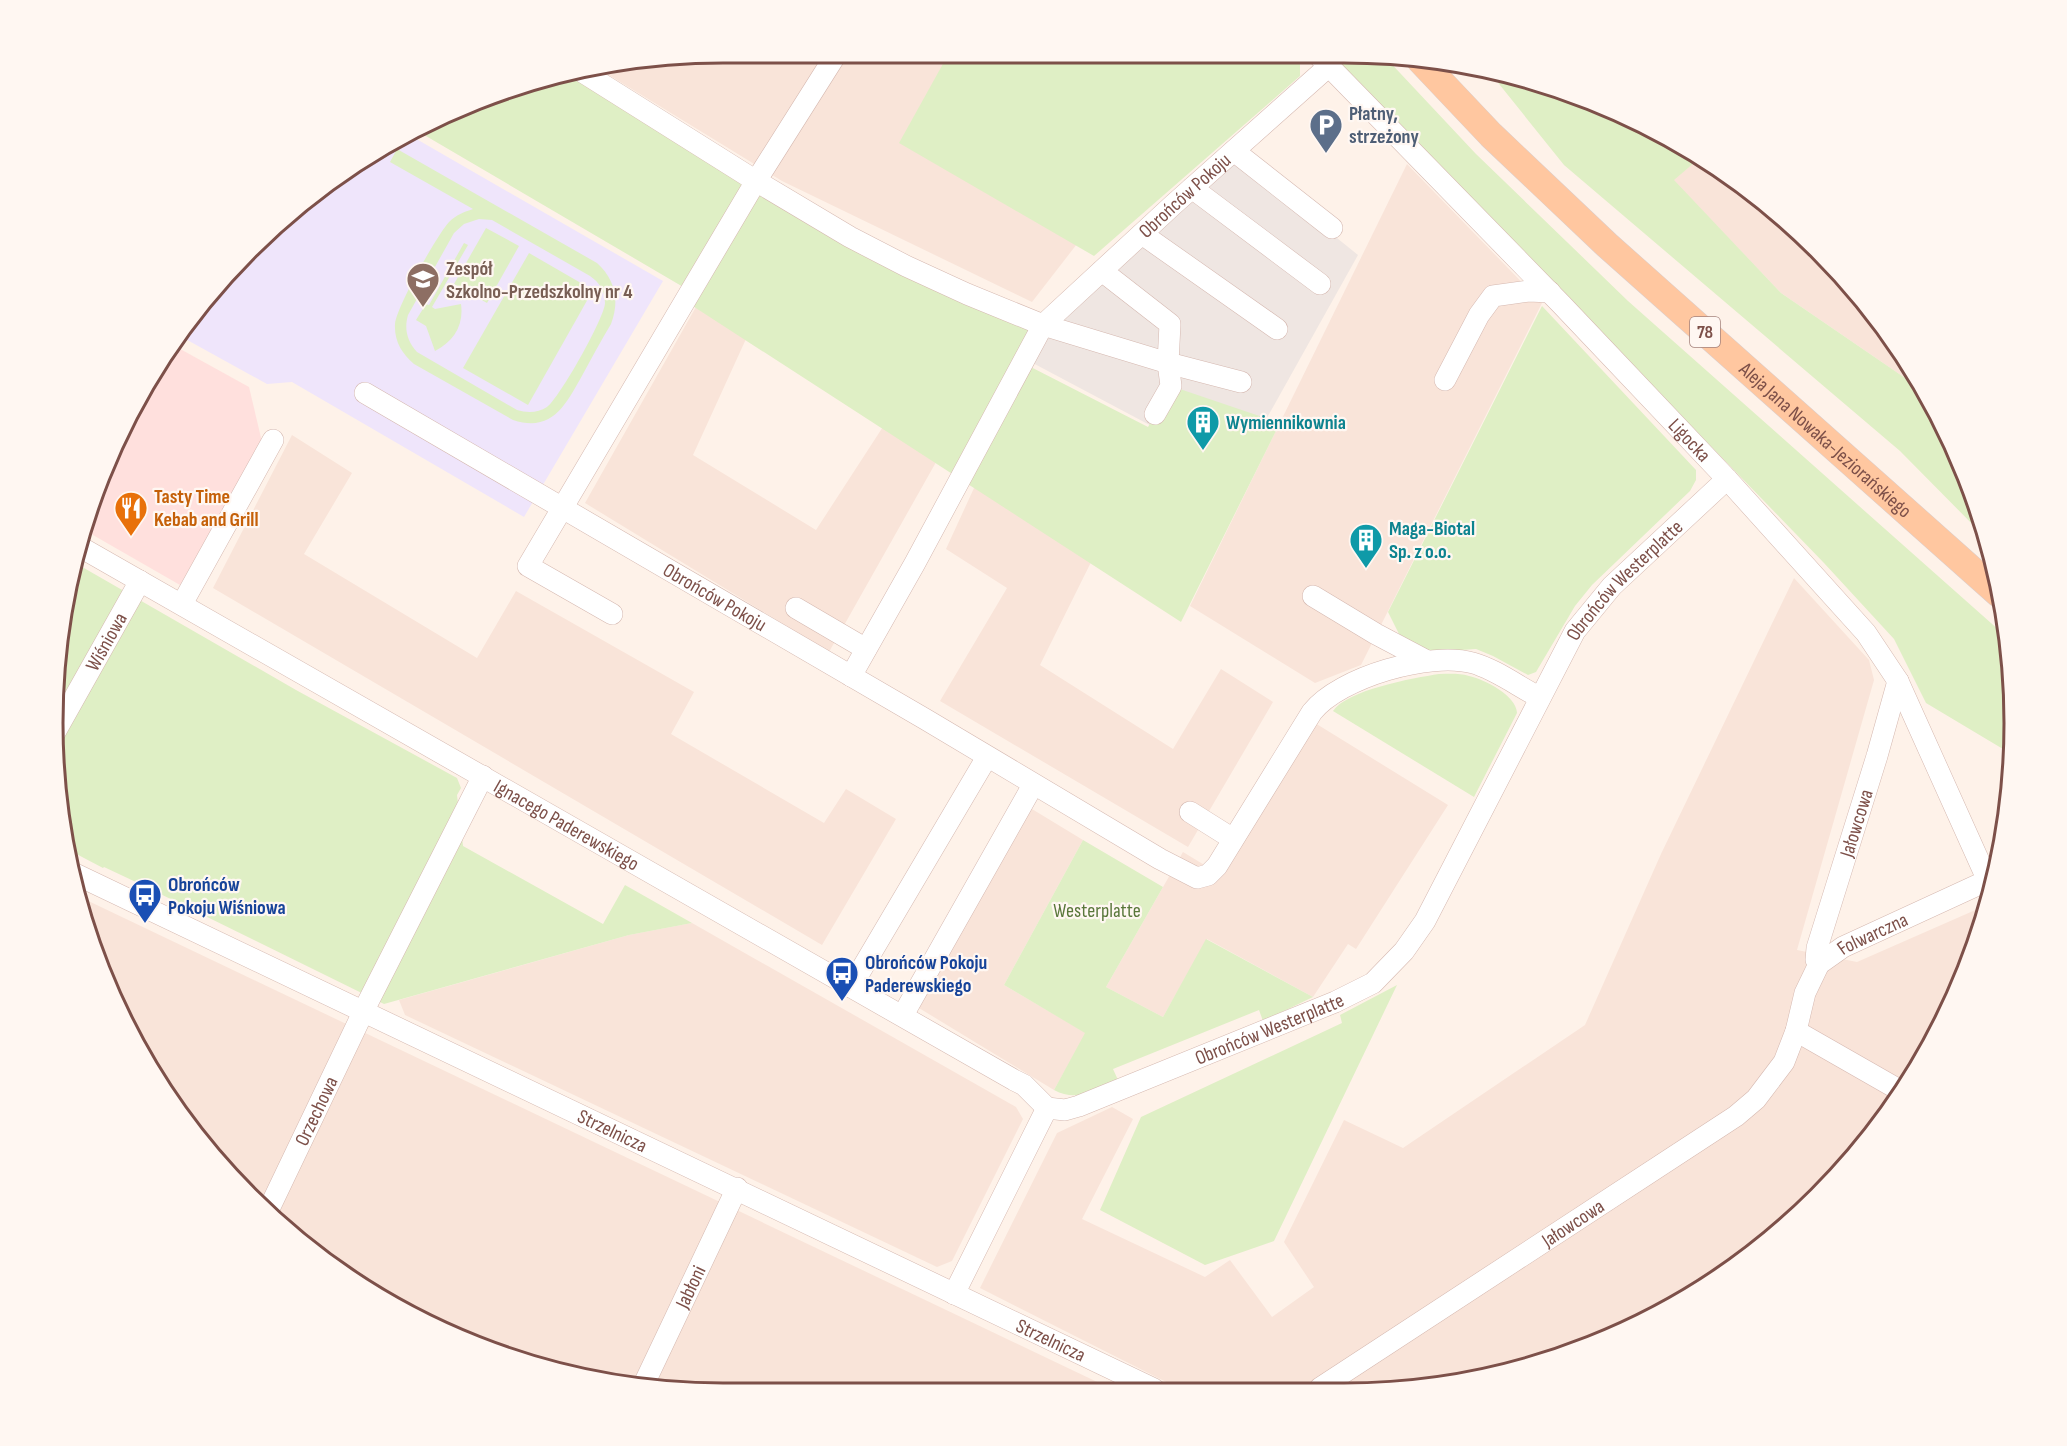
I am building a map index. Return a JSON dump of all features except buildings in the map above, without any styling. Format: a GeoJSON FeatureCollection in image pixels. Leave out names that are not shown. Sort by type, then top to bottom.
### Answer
{"type":"FeatureCollection","features":[{"type":"Feature","properties":{"kind":"main road","name":"Aleja Jana Nowaka-Jeziorańskiego"},"geometry":{"type":"LineString","coordinates":[[1428,69],[1491,135],[1607,245],[1989,585]]}},
{"type":"Feature","properties":{"kind":"street"},"geometry":{"type":"LineString","coordinates":[[612,614],[528,566],[756,181],[830,63]]}},
{"type":"Feature","properties":{"kind":"street","name":"Obrońców Pokoju"},"geometry":{"type":"LineString","coordinates":[[364,393],[851,676],[1043,326],[1234,151],[1318,63]]}},
{"type":"Feature","properties":{"kind":"street","name":"Ligocka"},"geometry":{"type":"LineString","coordinates":[[1326,63],[1550,292],[1727,479],[1866,633],[1898,681],[1987,869]]}},
{"type":"Feature","properties":{"kind":"street"},"geometry":{"type":"LineString","coordinates":[[590,77],[756,181],[850,237],[906,266],[1043,326],[1241,382]]}},
{"type":"Feature","properties":{"kind":"street"},"geometry":{"type":"LineString","coordinates":[[1234,151],[1332,228]]}},
{"type":"Feature","properties":{"kind":"street"},"geometry":{"type":"LineString","coordinates":[[1192,188],[1320,284]]}},
{"type":"Feature","properties":{"kind":"street"},"geometry":{"type":"LineString","coordinates":[[1142,234],[1277,329]]}},
{"type":"Feature","properties":{"kind":"street"},"geometry":{"type":"LineString","coordinates":[[1102,271],[1170,324],[1168,363],[1171,386],[1155,414]]}},
{"type":"Feature","properties":{"kind":"street"},"geometry":{"type":"LineString","coordinates":[[1445,380],[1479,315],[1492,296],[1529,291],[1550,292]]}},
{"type":"Feature","properties":{"kind":"street"},"geometry":{"type":"LineString","coordinates":[[182,604],[273,440]]}},
{"type":"Feature","properties":{"kind":"street","name":"Obrońców Westerplatte"},"geometry":{"type":"LineString","coordinates":[[1047,1108],[1065,1110],[1079,1106],[1335,1002],[1373,983],[1404,951],[1425,921],[1575,631],[1612,586],[1727,479]]}},
{"type":"Feature","properties":{"kind":"street","name":"Ignacego Paderewskiego"},"geometry":{"type":"LineString","coordinates":[[86,550],[1024,1085],[1047,1108]]}},
{"type":"Feature","properties":{"kind":"street","name":"Wiśniowa"},"geometry":{"type":"LineString","coordinates":[[63,718],[140,581]]}},
{"type":"Feature","properties":{"kind":"street"},"geometry":{"type":"LineString","coordinates":[[1313,596],[1376,634],[1427,661]]}},
{"type":"Feature","properties":{"kind":"street"},"geometry":{"type":"LineString","coordinates":[[796,608],[866,649]]}},
{"type":"Feature","properties":{"kind":"street"},"geometry":{"type":"LineString","coordinates":[[851,676],[1183,873],[1197,878],[1208,875],[1217,866],[1319,703],[1340,688],[1395,668],[1427,661],[1456,660],[1475,663],[1539,697]]}},
{"type":"Feature","properties":{"kind":"street","name":"Jałowcowa"},"geometry":{"type":"LineString","coordinates":[[1819,964],[1816,960],[1817,948],[1898,681]]}},
{"type":"Feature","properties":{"kind":"street"},"geometry":{"type":"LineString","coordinates":[[851,987],[987,757]]}},
{"type":"Feature","properties":{"kind":"street","name":"Orzechowa"},"geometry":{"type":"LineString","coordinates":[[271,1204],[363,1011],[483,776]]}},
{"type":"Feature","properties":{"kind":"street"},"geometry":{"type":"LineString","coordinates":[[903,1015],[1033,784]]}},
{"type":"Feature","properties":{"kind":"street"},"geometry":{"type":"LineString","coordinates":[[1190,812],[1233,838]]}},
{"type":"Feature","properties":{"kind":"street","name":"Strzelnicza"},"geometry":{"type":"LineString","coordinates":[[81,877],[1141,1383]]}},
{"type":"Feature","properties":{"kind":"street","name":"Folwarczna"},"geometry":{"type":"LineString","coordinates":[[1796,1031],[1805,993],[1819,964],[1843,947],[1984,882]]}},
{"type":"Feature","properties":{"kind":"street"},"geometry":{"type":"LineString","coordinates":[[1796,1031],[1895,1087]]}},
{"type":"Feature","properties":{"kind":"street","name":"Jałowcowa"},"geometry":{"type":"LineString","coordinates":[[1328,1383],[1736,1116],[1756,1099],[1784,1062],[1796,1031]]}},
{"type":"Feature","properties":{"kind":"street"},"geometry":{"type":"LineString","coordinates":[[954,1294],[1047,1108]]}},
{"type":"Feature","properties":{"kind":"street","name":"Jabłoni"},"geometry":{"type":"LineString","coordinates":[[647,1378],[737,1188]]}},
{"type":"Feature","properties":{"kind":"shaded area"},"geometry":{"type":"Polygon","coordinates":[[[983,63],[1094,222],[1032,302],[782,181],[607,74],[680,64],[983,63]]]}},
{"type":"Feature","properties":{"kind":"shaded area","name":"Zespół Szkolno-Przedszkolny nr 4"},"geometry":{"type":"Polygon","coordinates":[[[416,139],[663,281],[524,517],[292,382],[267,384],[186,339],[256,256],[288,227],[356,174],[416,139]]]}},
{"type":"Feature","properties":{"kind":"shaded area"},"geometry":{"type":"Polygon","coordinates":[[[1234,155],[1358,255],[1254,441],[1161,431],[1029,361],[1044,331],[1234,155]]]}},
{"type":"Feature","properties":{"kind":"shaded area"},"geometry":{"type":"Polygon","coordinates":[[[1694,163],[1746,199],[1779,227],[1811,256],[1868,321],[1908,380],[1781,293],[1673,180],[1694,163]]]}},
{"type":"Feature","properties":{"kind":"shaded area"},"geometry":{"type":"Polygon","coordinates":[[[1407,164],[1542,303],[1361,665],[1315,683],[1190,606],[1407,164]]]}},
{"type":"Feature","properties":{"kind":"shaded area"},"geometry":{"type":"Polygon","coordinates":[[[701,298],[751,328],[693,455],[816,530],[890,416],[944,448],[829,652],[585,503],[701,298]]]}},
{"type":"Feature","properties":{"kind":"shaded area"},"geometry":{"type":"Polygon","coordinates":[[[179,349],[249,387],[262,442],[180,585],[91,534],[113,470],[131,431],[151,393],[179,349]]]}},
{"type":"Feature","properties":{"kind":"shaded area"},"geometry":{"type":"Polygon","coordinates":[[[292,435],[352,473],[304,554],[477,658],[516,591],[694,692],[671,734],[824,823],[846,789],[896,819],[822,945],[213,588],[292,435]]]}},
{"type":"Feature","properties":{"kind":"shaded area"},"geometry":{"type":"Polygon","coordinates":[[[980,475],[1099,546],[1040,665],[1173,749],[1221,669],[1273,702],[1188,847],[940,701],[1007,588],[946,549],[980,475]]]}},
{"type":"Feature","properties":{"kind":"shaded area"},"geometry":{"type":"Polygon","coordinates":[[[1794,578],[1869,660],[1874,680],[1797,950],[1857,962],[1977,909],[1954,976],[1936,1015],[1916,1053],[1868,1125],[1811,1190],[1746,1247],[1711,1272],[1674,1295],[1597,1333],[1515,1361],[1430,1377],[1387,1382],[1344,1383],[1168,1383],[980,1288],[1057,1133],[1112,1107],[1133,1119],[1082,1219],[1205,1277],[1230,1260],[1272,1317],[1314,1287],[1284,1242],[1344,1120],[1403,1148],[1585,1025],[1661,854],[1794,578]]]}},
{"type":"Feature","properties":{"kind":"shaded area"},"geometry":{"type":"Polygon","coordinates":[[[1302,715],[1448,805],[1356,949],[1348,944],[1313,997],[1207,939],[1163,1017],[1106,987],[1183,852],[1206,866],[1302,715]]]}},
{"type":"Feature","properties":{"kind":"shaded area"},"geometry":{"type":"Polygon","coordinates":[[[1027,806],[1083,840],[1004,985],[1086,1033],[1054,1090],[914,1005],[1027,806]]]}},
{"type":"Feature","properties":{"kind":"shaded area"},"geometry":{"type":"Polygon","coordinates":[[[87,900],[1099,1383],[680,1382],[594,1370],[552,1361],[470,1333],[431,1315],[393,1295],[321,1247],[256,1190],[199,1125],[151,1053],[131,1015],[113,976],[87,900]]]}},
{"type":"Feature","properties":{"kind":"shaded area"},"geometry":{"type":"Polygon","coordinates":[[[692,923],[1016,1107],[1023,1119],[952,1261],[937,1267],[405,1015],[399,1000],[629,935],[692,923]]]}},
{"type":"Feature","properties":{"kind":"green space"},"geometry":{"type":"Polygon","coordinates":[[[943,63],[1300,63],[1300,76],[1094,256],[899,143],[943,63]]]}},
{"type":"Feature","properties":{"kind":"green space"},"geometry":{"type":"Polygon","coordinates":[[[1340,63],[1392,65],[1476,154],[1628,301],[1997,628],[2003,680],[2003,749],[1926,703],[1894,639],[1824,563],[1340,63]]]}},
{"type":"Feature","properties":{"kind":"green space"},"geometry":{"type":"Polygon","coordinates":[[[590,77],[756,181],[1043,325],[1023,363],[1148,427],[1171,386],[1280,423],[1181,622],[685,301],[690,291],[424,135],[470,113],[511,98],[552,85],[590,77]]]}},
{"type":"Feature","properties":{"kind":"green space"},"geometry":{"type":"Polygon","coordinates":[[[1497,81],[1556,98],[1597,113],[1636,131],[1694,163],[1674,180],[1781,293],[1908,380],[1954,470],[1974,525],[1900,451],[1564,165],[1497,81]]]}},
{"type":"Feature","properties":{"kind":"green space"},"geometry":{"type":"Polygon","coordinates":[[[397,149],[597,263],[608,276],[615,299],[611,324],[571,396],[557,413],[548,419],[538,423],[513,420],[414,364],[402,351],[397,341],[395,324],[409,288],[449,222],[454,217],[473,209],[390,162],[397,149]],[[479,219],[464,224],[454,233],[408,315],[407,335],[417,352],[517,410],[529,412],[544,409],[561,389],[598,324],[605,303],[603,291],[590,276],[492,220],[479,219]]]}},
{"type":"Feature","properties":{"kind":"green space"},"geometry":{"type":"Polygon","coordinates":[[[486,228],[519,246],[487,303],[454,284],[486,228]]]}},
{"type":"Feature","properties":{"kind":"green space"},"geometry":{"type":"Polygon","coordinates":[[[464,243],[468,245],[432,307],[435,309],[461,304],[461,319],[456,332],[448,342],[435,351],[426,326],[416,320],[426,304],[429,305],[464,243]]]}},
{"type":"Feature","properties":{"kind":"green space"},"geometry":{"type":"Polygon","coordinates":[[[529,253],[593,290],[528,405],[463,368],[529,253]]]}},
{"type":"Feature","properties":{"kind":"green space"},"geometry":{"type":"Polygon","coordinates":[[[1542,306],[1696,470],[1696,480],[1690,491],[1592,585],[1575,606],[1536,672],[1528,675],[1476,649],[1430,652],[1400,636],[1388,612],[1542,306]]]}},
{"type":"Feature","properties":{"kind":"green space"},"geometry":{"type":"Polygon","coordinates":[[[82,567],[296,690],[457,778],[461,788],[457,795],[463,846],[603,924],[625,885],[692,923],[629,935],[384,1004],[76,854],[64,766],[64,680],[82,567]]]}},
{"type":"Feature","properties":{"kind":"green space"},"geometry":{"type":"Polygon","coordinates":[[[1439,674],[1462,674],[1483,681],[1499,689],[1512,700],[1516,707],[1517,713],[1474,797],[1333,711],[1352,697],[1366,691],[1439,674]]]}},
{"type":"Feature","properties":{"kind":"green space","name":"Westerplatte"},"geometry":{"type":"Polygon","coordinates":[[[1083,840],[1163,887],[1106,987],[1163,1017],[1206,939],[1313,997],[1263,1021],[1259,1010],[1113,1069],[1118,1080],[1094,1091],[1071,1095],[1054,1090],[1085,1033],[1004,985],[1083,840]]]}},
{"type":"Feature","properties":{"kind":"green space"},"geometry":{"type":"Polygon","coordinates":[[[1397,985],[1274,1241],[1205,1265],[1100,1210],[1141,1117],[1342,1023],[1340,1015],[1397,985]]]}},
{"type":"Feature","properties":{"kind":"place","name":"Płatny, strzeżony"},"geometry":{"type":"Point","coordinates":[1326,154]}},
{"type":"Feature","properties":{"kind":"place","name":"Zespół Szkolno-Przedszkolny nr 4"},"geometry":{"type":"Point","coordinates":[423,308]}},
{"type":"Feature","properties":{"kind":"place","name":"Wymiennikownia"},"geometry":{"type":"Point","coordinates":[1203,451]}},
{"type":"Feature","properties":{"kind":"place","name":"Tasty Time Kebab and Grill"},"geometry":{"type":"Point","coordinates":[131,537]}},
{"type":"Feature","properties":{"kind":"place","name":"Maga-Biotal Sp. z o.o."},"geometry":{"type":"Point","coordinates":[1366,569]}},
{"type":"Feature","properties":{"kind":"place","name":"Obrońców Pokoju Wiśniowa"},"geometry":{"type":"Point","coordinates":[145,924]}},
{"type":"Feature","properties":{"kind":"place","name":"Obrońców Pokoju Paderewskiego"},"geometry":{"type":"Point","coordinates":[842,1002]}}]}
